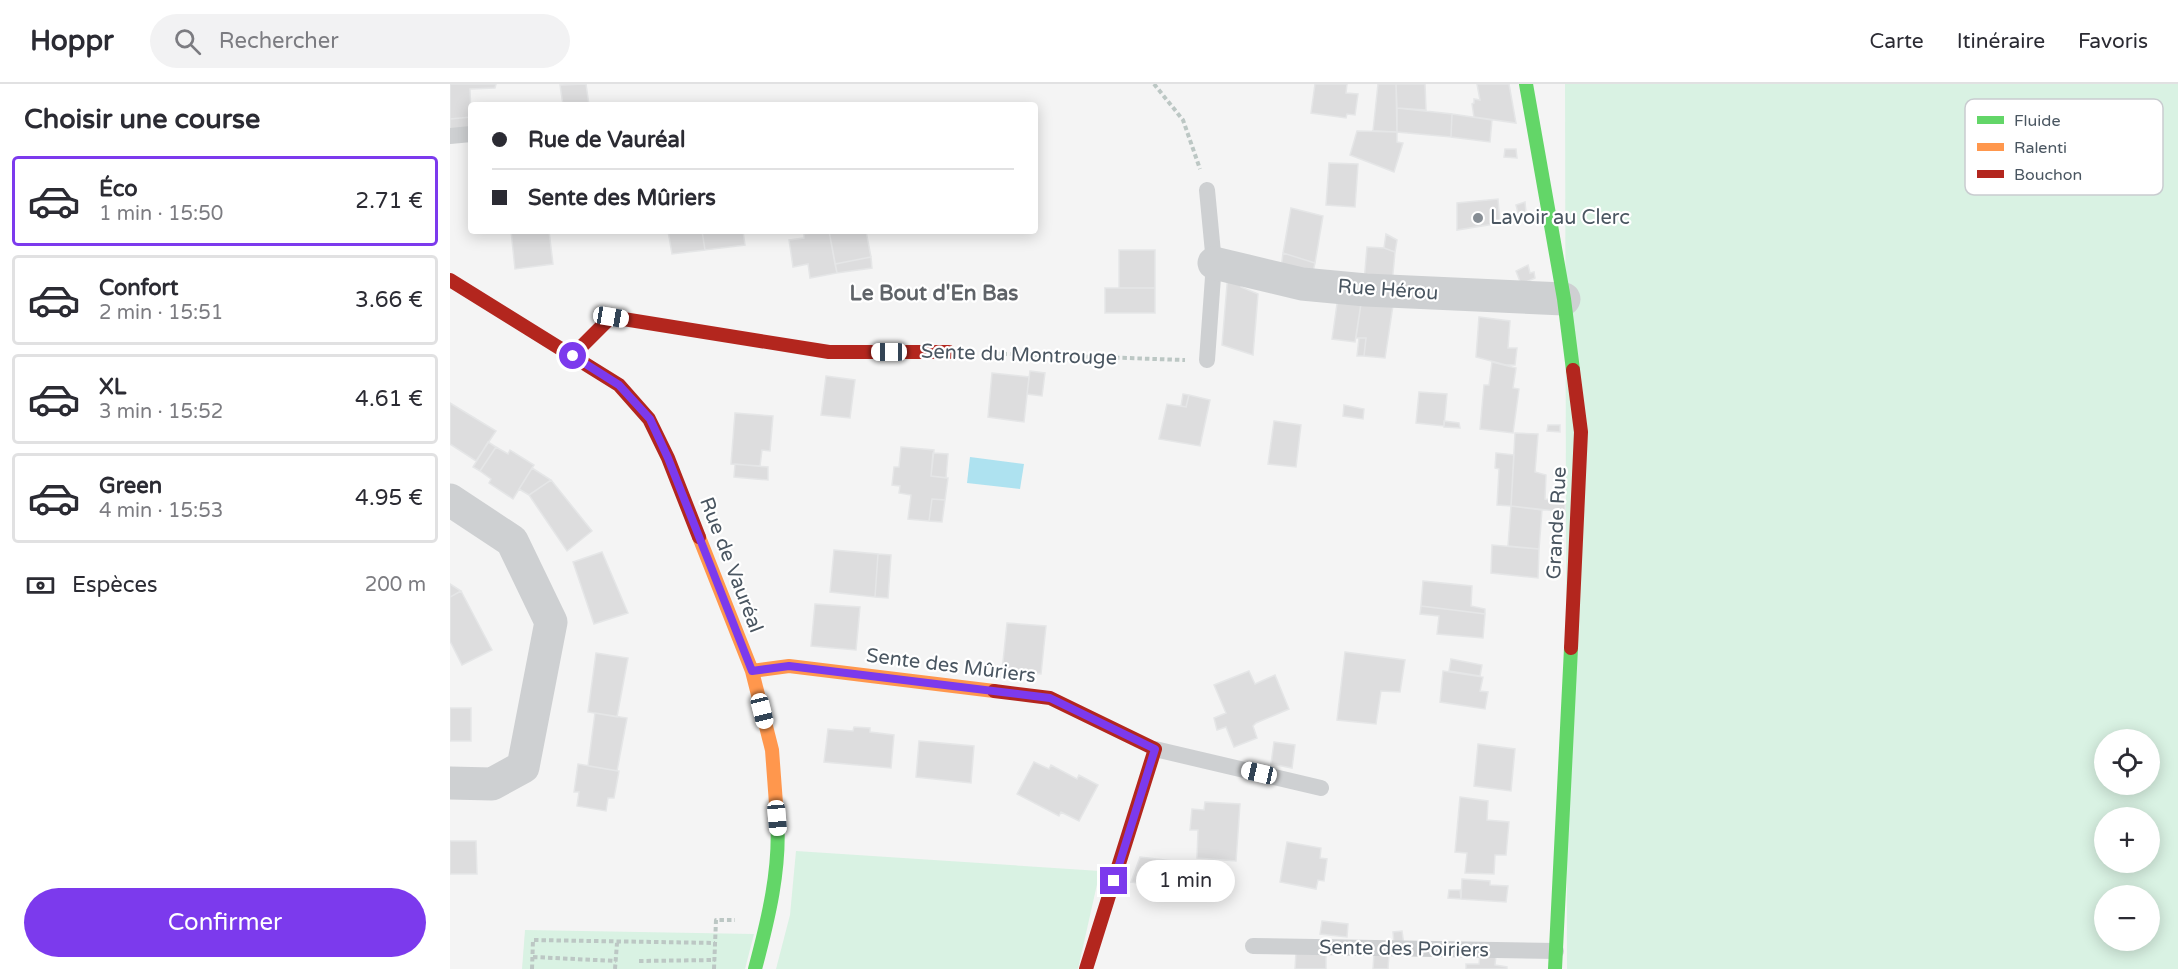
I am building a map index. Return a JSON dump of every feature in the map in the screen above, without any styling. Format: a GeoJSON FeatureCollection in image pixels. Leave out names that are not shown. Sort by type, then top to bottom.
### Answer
{"type":"FeatureCollection","features":[{"type":"Feature","properties":{"kind":"street","name":"Grande Rue"},"geometry":{"type":"LineString","coordinates":[[1526,84],[1564,299],[1581,432],[1555,969]]}},
{"type":"Feature","properties":{"kind":"street","name":"Rue Hérou"},"geometry":{"type":"LineString","coordinates":[[1214,264],[1302,284],[1366,290],[1564,299]]}},
{"type":"Feature","properties":{"kind":"street","name":"Rue de Vauréal"},"geometry":{"type":"LineString","coordinates":[[450,280],[619,385],[650,419],[668,458],[752,671],[772,750],[779,840],[768,922],[755,969]]}},
{"type":"Feature","properties":{"kind":"street","name":"Sente du Montrouge"},"geometry":{"type":"LineString","coordinates":[[573,356],[611,317],[829,352],[949,352]]}},
{"type":"Feature","properties":{"kind":"street"},"geometry":{"type":"LineString","coordinates":[[450,500],[512,541],[551,622],[523,767],[492,784],[450,783]]}},
{"type":"Feature","properties":{"kind":"street","name":"Sente des Mûriers"},"geometry":{"type":"LineString","coordinates":[[752,671],[789,666],[1050,698],[1155,749]]}},
{"type":"Feature","properties":{"kind":"street"},"geometry":{"type":"LineString","coordinates":[[1086,969],[1155,749]]}},
{"type":"Feature","properties":{"kind":"lane"},"geometry":{"type":"LineString","coordinates":[[450,136],[468,134]]}},
{"type":"Feature","properties":{"kind":"lane"},"geometry":{"type":"LineString","coordinates":[[1207,190],[1214,264],[1207,360]]}},
{"type":"Feature","properties":{"kind":"lane"},"geometry":{"type":"LineString","coordinates":[[1155,749],[1321,788]]}},
{"type":"Feature","properties":{"kind":"lane","name":"Sente des Poiriers"},"geometry":{"type":"LineString","coordinates":[[1253,946],[1556,951]]}},
{"type":"Feature","properties":{"kind":"path"},"geometry":{"type":"LineString","coordinates":[[1154,84],[1183,120],[1207,190]]}},
{"type":"Feature","properties":{"kind":"path","name":"Sente du Montrouge"},"geometry":{"type":"LineString","coordinates":[[949,352],[1207,360]]}},
{"type":"Feature","properties":{"kind":"path"},"geometry":{"type":"LineString","coordinates":[[532,969],[533,940],[715,944],[714,969]]}},
{"type":"Feature","properties":{"kind":"path"},"geometry":{"type":"LineString","coordinates":[[615,969],[617,943]]}},
{"type":"Feature","properties":{"kind":"path"},"geometry":{"type":"LineString","coordinates":[[533,957],[615,961]]}},
{"type":"Feature","properties":{"kind":"path"},"geometry":{"type":"LineString","coordinates":[[639,961],[715,960]]}},
{"type":"Feature","properties":{"kind":"green space"},"geometry":{"type":"Polygon","coordinates":[[[1565,84],[2178,84],[2178,969],[1567,969],[1565,84]]]}},
{"type":"Feature","properties":{"kind":"green space"},"geometry":{"type":"Polygon","coordinates":[[[796,851],[1100,871],[1078,969],[776,969],[790,915],[796,851]]]}},
{"type":"Feature","properties":{"kind":"green space"},"geometry":{"type":"Polygon","coordinates":[[[525,930],[754,934],[745,969],[522,969],[525,930]]]}},
{"type":"Feature","properties":{"kind":"water"},"geometry":{"type":"Polygon","coordinates":[[[970,457],[1024,464],[1020,489],[967,483],[970,457]]]}},
{"type":"Feature","properties":{"kind":"building"},"geometry":{"type":"Polygon","coordinates":[[[450,84],[496,84],[495,88],[470,89],[468,117],[450,119],[450,84]]]}},
{"type":"Feature","properties":{"kind":"building"},"geometry":{"type":"Polygon","coordinates":[[[586,84],[589,102],[563,102],[560,85],[586,84]]]}},
{"type":"Feature","properties":{"kind":"building"},"geometry":{"type":"Polygon","coordinates":[[[1315,84],[1347,84],[1346,93],[1358,94],[1355,115],[1347,114],[1346,118],[1311,113],[1315,84]]]}},
{"type":"Feature","properties":{"kind":"building"},"geometry":{"type":"Polygon","coordinates":[[[1378,84],[1396,84],[1397,132],[1373,131],[1378,84]]]}},
{"type":"Feature","properties":{"kind":"building"},"geometry":{"type":"Polygon","coordinates":[[[1396,84],[1425,84],[1426,110],[1397,108],[1396,84]]]}},
{"type":"Feature","properties":{"kind":"building"},"geometry":{"type":"Polygon","coordinates":[[[1477,84],[1509,84],[1516,123],[1474,117],[1472,104],[1474,99],[1480,100],[1477,84]]]}},
{"type":"Feature","properties":{"kind":"building"},"geometry":{"type":"Polygon","coordinates":[[[1397,108],[1452,114],[1451,137],[1397,132],[1397,108]]]}},
{"type":"Feature","properties":{"kind":"building"},"geometry":{"type":"Polygon","coordinates":[[[1452,114],[1492,120],[1490,142],[1451,137],[1452,114]]]}},
{"type":"Feature","properties":{"kind":"building"},"geometry":{"type":"Polygon","coordinates":[[[468,117],[468,132],[450,134],[450,119],[468,117]]]}},
{"type":"Feature","properties":{"kind":"building"},"geometry":{"type":"Polygon","coordinates":[[[1357,131],[1397,132],[1397,142],[1403,143],[1394,172],[1350,155],[1357,131]]]}},
{"type":"Feature","properties":{"kind":"building"},"geometry":{"type":"Polygon","coordinates":[[[1505,149],[1516,149],[1517,158],[1504,157],[1505,149]]]}},
{"type":"Feature","properties":{"kind":"building"},"geometry":{"type":"Polygon","coordinates":[[[1329,163],[1358,164],[1355,207],[1326,205],[1329,163]]]}},
{"type":"Feature","properties":{"kind":"building","name":"Lavoir au Clerc"},"geometry":{"type":"Polygon","coordinates":[[[1498,199],[1500,223],[1457,230],[1457,203],[1498,199]]]}},
{"type":"Feature","properties":{"kind":"building"},"geometry":{"type":"Polygon","coordinates":[[[1525,202],[1526,212],[1518,213],[1516,205],[1525,202]]]}},
{"type":"Feature","properties":{"kind":"building"},"geometry":{"type":"Polygon","coordinates":[[[1291,208],[1323,216],[1315,263],[1283,253],[1291,208]]]}},
{"type":"Feature","properties":{"kind":"building"},"geometry":{"type":"Polygon","coordinates":[[[511,234],[549,234],[553,264],[515,269],[511,234]]]}},
{"type":"Feature","properties":{"kind":"building"},"geometry":{"type":"Polygon","coordinates":[[[669,234],[702,234],[705,250],[672,254],[669,234]]]}},
{"type":"Feature","properties":{"kind":"building"},"geometry":{"type":"Polygon","coordinates":[[[702,234],[743,234],[745,245],[705,250],[702,234]]]}},
{"type":"Feature","properties":{"kind":"building"},"geometry":{"type":"Polygon","coordinates":[[[804,234],[830,234],[837,273],[810,278],[808,264],[793,267],[789,240],[804,238],[804,234]]]}},
{"type":"Feature","properties":{"kind":"building"},"geometry":{"type":"Polygon","coordinates":[[[830,234],[867,234],[871,257],[835,264],[830,234]]]}},
{"type":"Feature","properties":{"kind":"building"},"geometry":{"type":"Polygon","coordinates":[[[1386,234],[1397,240],[1395,252],[1384,248],[1386,234]]]}},
{"type":"Feature","properties":{"kind":"building"},"geometry":{"type":"Polygon","coordinates":[[[1367,247],[1384,248],[1395,252],[1392,284],[1364,282],[1367,247]]]}},
{"type":"Feature","properties":{"kind":"building"},"geometry":{"type":"Polygon","coordinates":[[[1119,250],[1155,250],[1155,288],[1119,288],[1119,250]]]}},
{"type":"Feature","properties":{"kind":"building"},"geometry":{"type":"Polygon","coordinates":[[[1283,253],[1315,263],[1311,280],[1281,269],[1283,253]]]}},
{"type":"Feature","properties":{"kind":"building"},"geometry":{"type":"Polygon","coordinates":[[[871,257],[872,268],[837,273],[835,264],[871,257]]]}},
{"type":"Feature","properties":{"kind":"building"},"geometry":{"type":"Polygon","coordinates":[[[1528,265],[1530,273],[1534,272],[1535,278],[1521,284],[1516,271],[1528,265]]]}},
{"type":"Feature","properties":{"kind":"building"},"geometry":{"type":"Polygon","coordinates":[[[1228,273],[1242,277],[1241,287],[1258,294],[1253,355],[1222,345],[1228,273]]]}},
{"type":"Feature","properties":{"kind":"building"},"geometry":{"type":"Polygon","coordinates":[[[1105,288],[1155,288],[1155,313],[1105,313],[1105,288]]]}},
{"type":"Feature","properties":{"kind":"building"},"geometry":{"type":"Polygon","coordinates":[[[1338,297],[1362,297],[1355,342],[1332,339],[1338,297]]]}},
{"type":"Feature","properties":{"kind":"building"},"geometry":{"type":"Polygon","coordinates":[[[1362,297],[1394,299],[1385,358],[1364,356],[1366,338],[1356,338],[1362,297]]]}},
{"type":"Feature","properties":{"kind":"building"},"geometry":{"type":"Polygon","coordinates":[[[1479,317],[1510,321],[1508,348],[1517,348],[1515,365],[1506,365],[1476,357],[1479,317]]]}},
{"type":"Feature","properties":{"kind":"building"},"geometry":{"type":"Polygon","coordinates":[[[1359,338],[1366,338],[1364,356],[1357,356],[1359,338]]]}},
{"type":"Feature","properties":{"kind":"building"},"geometry":{"type":"Polygon","coordinates":[[[1492,362],[1516,368],[1513,388],[1519,389],[1513,433],[1480,429],[1484,385],[1489,385],[1492,362]]]}},
{"type":"Feature","properties":{"kind":"building"},"geometry":{"type":"Polygon","coordinates":[[[1030,371],[1045,373],[1042,396],[1027,394],[1030,371]]]}},
{"type":"Feature","properties":{"kind":"building"},"geometry":{"type":"Polygon","coordinates":[[[992,373],[1029,377],[1024,422],[988,417],[992,373]]]}},
{"type":"Feature","properties":{"kind":"building"},"geometry":{"type":"Polygon","coordinates":[[[826,376],[855,380],[850,418],[821,415],[826,376]]]}},
{"type":"Feature","properties":{"kind":"building"},"geometry":{"type":"Polygon","coordinates":[[[1419,392],[1447,394],[1444,426],[1416,423],[1419,392]]]}},
{"type":"Feature","properties":{"kind":"building"},"geometry":{"type":"Polygon","coordinates":[[[1183,394],[1189,395],[1186,407],[1181,406],[1183,394]]]}},
{"type":"Feature","properties":{"kind":"building"},"geometry":{"type":"Polygon","coordinates":[[[1189,395],[1210,400],[1200,446],[1159,439],[1167,404],[1186,407],[1189,395]]]}},
{"type":"Feature","properties":{"kind":"building"},"geometry":{"type":"Polygon","coordinates":[[[450,403],[496,431],[476,461],[450,444],[450,403]]]}},
{"type":"Feature","properties":{"kind":"building"},"geometry":{"type":"Polygon","coordinates":[[[1344,405],[1364,409],[1363,419],[1343,416],[1344,405]]]}},
{"type":"Feature","properties":{"kind":"building"},"geometry":{"type":"Polygon","coordinates":[[[735,413],[773,416],[770,451],[762,450],[760,466],[731,464],[735,413]]]}},
{"type":"Feature","properties":{"kind":"building"},"geometry":{"type":"Polygon","coordinates":[[[1274,421],[1301,425],[1296,467],[1268,464],[1274,421]]]}},
{"type":"Feature","properties":{"kind":"building"},"geometry":{"type":"Polygon","coordinates":[[[1444,421],[1459,423],[1460,428],[1444,427],[1444,421]]]}},
{"type":"Feature","properties":{"kind":"building"},"geometry":{"type":"Polygon","coordinates":[[[1548,425],[1560,425],[1560,432],[1547,431],[1548,425]]]}},
{"type":"Feature","properties":{"kind":"building"},"geometry":{"type":"Polygon","coordinates":[[[1515,433],[1538,434],[1535,472],[1546,475],[1545,499],[1565,502],[1565,512],[1511,506],[1515,433]]]}},
{"type":"Feature","properties":{"kind":"building"},"geometry":{"type":"Polygon","coordinates":[[[488,442],[496,447],[480,471],[473,467],[488,442]]]}},
{"type":"Feature","properties":{"kind":"building"},"geometry":{"type":"Polygon","coordinates":[[[496,447],[508,454],[510,450],[534,465],[513,499],[489,483],[491,479],[480,471],[496,447]]]}},
{"type":"Feature","properties":{"kind":"building"},"geometry":{"type":"Polygon","coordinates":[[[901,447],[934,450],[931,476],[948,478],[945,500],[932,499],[929,521],[908,519],[911,495],[899,493],[900,486],[892,485],[894,467],[899,467],[901,447]]]}},
{"type":"Feature","properties":{"kind":"building"},"geometry":{"type":"Polygon","coordinates":[[[933,453],[948,454],[946,478],[931,476],[933,453]]]}},
{"type":"Feature","properties":{"kind":"building"},"geometry":{"type":"Polygon","coordinates":[[[1496,453],[1514,455],[1511,506],[1497,505],[1499,469],[1495,468],[1496,453]]]}},
{"type":"Feature","properties":{"kind":"building"},"geometry":{"type":"Polygon","coordinates":[[[735,464],[768,467],[768,480],[734,477],[735,464]]]}},
{"type":"Feature","properties":{"kind":"building"},"geometry":{"type":"Polygon","coordinates":[[[532,468],[551,480],[529,495],[519,489],[532,468]]]}},
{"type":"Feature","properties":{"kind":"building"},"geometry":{"type":"Polygon","coordinates":[[[551,480],[592,531],[567,551],[529,495],[551,480]]]}},
{"type":"Feature","properties":{"kind":"building"},"geometry":{"type":"Polygon","coordinates":[[[932,499],[945,500],[942,522],[929,521],[932,499]]]}},
{"type":"Feature","properties":{"kind":"building"},"geometry":{"type":"Polygon","coordinates":[[[1511,506],[1542,510],[1539,549],[1508,546],[1511,506]]]}},
{"type":"Feature","properties":{"kind":"building"},"geometry":{"type":"Polygon","coordinates":[[[1492,545],[1539,549],[1538,578],[1491,573],[1492,545]]]}},
{"type":"Feature","properties":{"kind":"building"},"geometry":{"type":"Polygon","coordinates":[[[834,550],[878,554],[875,597],[830,592],[834,550]]]}},
{"type":"Feature","properties":{"kind":"building"},"geometry":{"type":"Polygon","coordinates":[[[602,552],[628,613],[594,624],[573,562],[602,552]]]}},
{"type":"Feature","properties":{"kind":"building"},"geometry":{"type":"Polygon","coordinates":[[[878,554],[891,555],[888,598],[875,597],[878,554]]]}},
{"type":"Feature","properties":{"kind":"building"},"geometry":{"type":"Polygon","coordinates":[[[1423,581],[1472,586],[1471,606],[1485,609],[1485,614],[1421,606],[1423,581]]]}},
{"type":"Feature","properties":{"kind":"building"},"geometry":{"type":"Polygon","coordinates":[[[450,584],[461,591],[450,597],[450,584]]]}},
{"type":"Feature","properties":{"kind":"building"},"geometry":{"type":"Polygon","coordinates":[[[461,591],[492,650],[462,665],[450,641],[450,597],[461,591]]]}},
{"type":"Feature","properties":{"kind":"building"},"geometry":{"type":"Polygon","coordinates":[[[815,604],[860,607],[856,650],[811,646],[815,604]]]}},
{"type":"Feature","properties":{"kind":"building"},"geometry":{"type":"Polygon","coordinates":[[[1421,606],[1485,614],[1483,638],[1437,634],[1439,616],[1420,614],[1421,606]]]}},
{"type":"Feature","properties":{"kind":"building"},"geometry":{"type":"Polygon","coordinates":[[[1007,623],[1046,626],[1041,674],[1002,671],[1007,623]]]}},
{"type":"Feature","properties":{"kind":"building"},"geometry":{"type":"Polygon","coordinates":[[[1345,652],[1405,660],[1400,692],[1381,691],[1376,724],[1337,720],[1345,652]]]}},
{"type":"Feature","properties":{"kind":"building"},"geometry":{"type":"Polygon","coordinates":[[[596,653],[628,658],[617,717],[588,712],[596,653]]]}},
{"type":"Feature","properties":{"kind":"building"},"geometry":{"type":"Polygon","coordinates":[[[1451,659],[1482,665],[1480,676],[1449,671],[1451,659]]]}},
{"type":"Feature","properties":{"kind":"building"},"geometry":{"type":"Polygon","coordinates":[[[1249,671],[1255,684],[1275,675],[1289,709],[1256,723],[1253,726],[1257,738],[1234,747],[1226,727],[1217,730],[1214,718],[1226,713],[1214,685],[1249,671]]]}},
{"type":"Feature","properties":{"kind":"building"},"geometry":{"type":"Polygon","coordinates":[[[1443,671],[1483,677],[1480,691],[1488,692],[1485,709],[1440,702],[1443,671]]]}},
{"type":"Feature","properties":{"kind":"building"},"geometry":{"type":"Polygon","coordinates":[[[450,708],[471,708],[471,741],[450,741],[450,708]]]}},
{"type":"Feature","properties":{"kind":"building"},"geometry":{"type":"Polygon","coordinates":[[[595,713],[627,718],[617,771],[588,766],[595,713]]]}},
{"type":"Feature","properties":{"kind":"building"},"geometry":{"type":"Polygon","coordinates":[[[854,727],[870,728],[870,732],[894,735],[891,768],[824,762],[828,729],[853,731],[854,727]]]}},
{"type":"Feature","properties":{"kind":"building"},"geometry":{"type":"Polygon","coordinates":[[[919,741],[974,746],[971,783],[916,777],[919,741]]]}},
{"type":"Feature","properties":{"kind":"building"},"geometry":{"type":"Polygon","coordinates":[[[1274,742],[1295,745],[1292,768],[1271,764],[1274,742]]]}},
{"type":"Feature","properties":{"kind":"building"},"geometry":{"type":"Polygon","coordinates":[[[1478,744],[1515,749],[1511,791],[1474,786],[1478,744]]]}},
{"type":"Feature","properties":{"kind":"building"},"geometry":{"type":"Polygon","coordinates":[[[1034,762],[1049,769],[1051,765],[1077,779],[1079,775],[1098,785],[1079,821],[1061,812],[1059,816],[1017,794],[1034,762]]]}},
{"type":"Feature","properties":{"kind":"building"},"geometry":{"type":"Polygon","coordinates":[[[578,764],[619,771],[614,798],[608,798],[606,811],[577,806],[579,792],[574,792],[578,764]]]}},
{"type":"Feature","properties":{"kind":"building"},"geometry":{"type":"Polygon","coordinates":[[[1460,797],[1488,801],[1487,820],[1509,822],[1506,855],[1495,855],[1494,874],[1465,873],[1467,853],[1455,852],[1460,797]]]}},
{"type":"Feature","properties":{"kind":"building"},"geometry":{"type":"Polygon","coordinates":[[[1205,802],[1240,804],[1236,861],[1197,858],[1198,830],[1190,830],[1192,809],[1204,810],[1205,802]]]}},
{"type":"Feature","properties":{"kind":"building"},"geometry":{"type":"Polygon","coordinates":[[[450,841],[476,841],[477,874],[450,874],[450,841]]]}},
{"type":"Feature","properties":{"kind":"building"},"geometry":{"type":"Polygon","coordinates":[[[1287,842],[1321,848],[1320,858],[1327,859],[1324,881],[1318,880],[1316,889],[1280,882],[1287,842]]]}},
{"type":"Feature","properties":{"kind":"building"},"geometry":{"type":"Polygon","coordinates":[[[1140,857],[1189,863],[1192,892],[1185,891],[1186,889],[1131,882],[1140,857]]]}},
{"type":"Feature","properties":{"kind":"building"},"geometry":{"type":"Polygon","coordinates":[[[1462,879],[1490,881],[1490,885],[1508,886],[1506,902],[1461,899],[1462,879]]]}},
{"type":"Feature","properties":{"kind":"building"},"geometry":{"type":"Polygon","coordinates":[[[1449,890],[1460,890],[1461,899],[1448,898],[1449,890]]]}},
{"type":"Feature","properties":{"kind":"building"},"geometry":{"type":"Polygon","coordinates":[[[1322,921],[1348,924],[1347,937],[1320,934],[1322,921]]]}},
{"type":"Feature","properties":{"kind":"building"},"geometry":{"type":"Polygon","coordinates":[[[1402,931],[1404,945],[1394,944],[1393,932],[1402,931]]]}},
{"type":"Feature","properties":{"kind":"building"},"geometry":{"type":"Polygon","coordinates":[[[1296,952],[1326,954],[1326,969],[1295,969],[1296,952]]]}},
{"type":"Feature","properties":{"kind":"building"},"geometry":{"type":"Polygon","coordinates":[[[1374,954],[1389,954],[1388,969],[1373,969],[1374,954]]]}},
{"type":"Feature","properties":{"kind":"building"},"geometry":{"type":"Polygon","coordinates":[[[1480,954],[1496,955],[1495,965],[1507,967],[1507,969],[1466,969],[1466,964],[1479,964],[1480,954]]]}},
{"type":"Feature","properties":{"kind":"traffic: fast"},"geometry":{"type":"LineString","coordinates":[[1526,84],[1564,299],[1573,370]]}},
{"type":"Feature","properties":{"kind":"traffic: fast"},"geometry":{"type":"LineString","coordinates":[[1555,969],[1571,648]]}},
{"type":"Feature","properties":{"kind":"traffic: fast"},"geometry":{"type":"LineString","coordinates":[[755,969],[769,913],[775,875],[777,817]]}},
{"type":"Feature","properties":{"kind":"traffic: slow"},"geometry":{"type":"LineString","coordinates":[[699,537],[752,671],[772,750],[777,817]]}},
{"type":"Feature","properties":{"kind":"traffic: slow"},"geometry":{"type":"LineString","coordinates":[[752,671],[789,666],[994,691]]}},
{"type":"Feature","properties":{"kind":"traffic: jam"},"geometry":{"type":"LineString","coordinates":[[450,280],[619,385],[649,419],[668,458],[699,537]]}},
{"type":"Feature","properties":{"kind":"traffic: jam"},"geometry":{"type":"LineString","coordinates":[[573,355],[611,317],[829,352],[949,352]]}},
{"type":"Feature","properties":{"kind":"traffic: jam"},"geometry":{"type":"LineString","coordinates":[[1571,648],[1581,432],[1573,370]]}},
{"type":"Feature","properties":{"kind":"traffic: jam"},"geometry":{"type":"LineString","coordinates":[[994,691],[1050,698],[1155,749],[1086,969]]}},
{"type":"Feature","properties":{"kind":"place","name":"Lavoir au Clerc"},"geometry":{"type":"Point","coordinates":[1478,218]}},
{"type":"Feature","properties":{"kind":"district","name":"Le Bout d'En Bas"},"geometry":{"type":"Point","coordinates":[934,293]}},
{"type":"Feature","properties":{"kind":"route"},"geometry":{"type":"LineString","coordinates":[[573,356],[619,385],[650,419],[668,458],[752,671],[789,666],[1050,698],[1155,749],[1114,881]]}}]}
